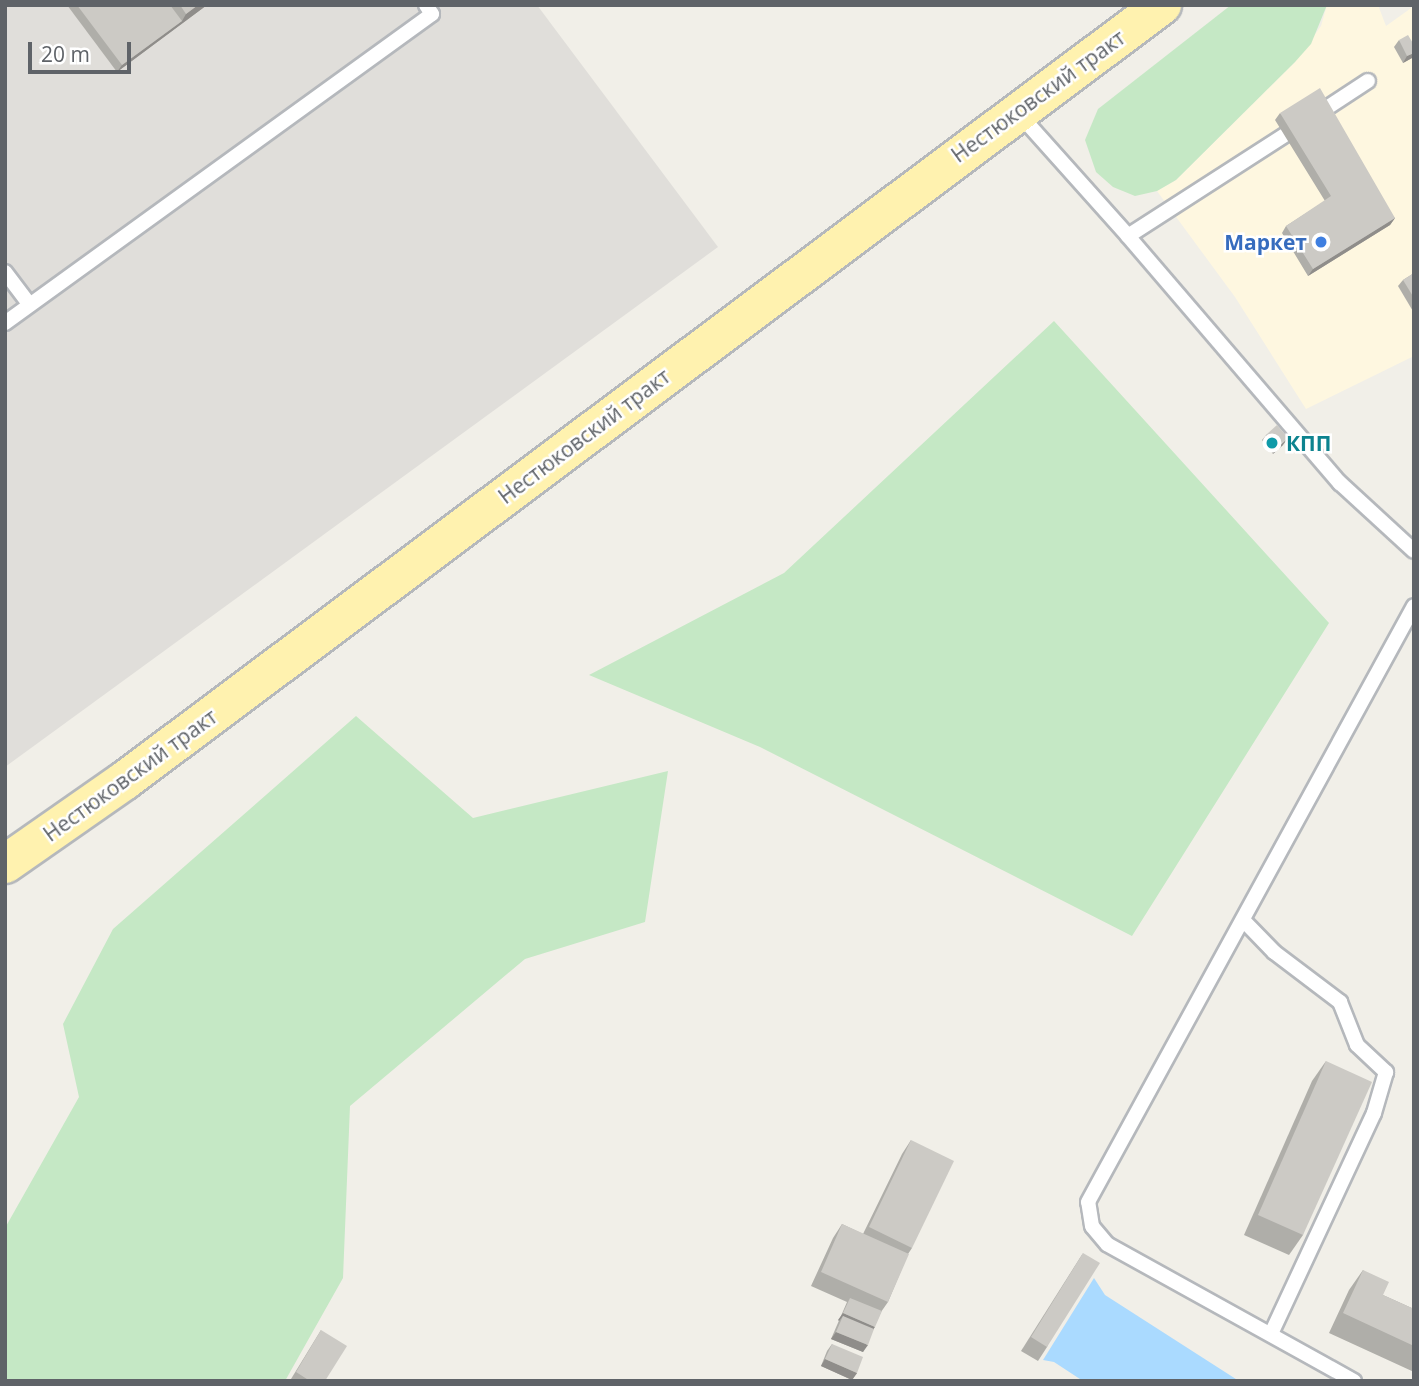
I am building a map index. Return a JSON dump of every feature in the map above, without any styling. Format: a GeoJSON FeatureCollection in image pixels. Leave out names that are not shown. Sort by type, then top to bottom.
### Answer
{"type":"FeatureCollection","features":[{"type":"Feature","properties":{"kind":"main road","name":"Нестюковский тракт"},"geometry":{"type":"LineString","coordinates":[[5,864],[124,781],[1161,5]]}},
{"type":"Feature","properties":{"kind":"lane"},"geometry":{"type":"LineString","coordinates":[[5,323],[432,14],[426,5]]}},
{"type":"Feature","properties":{"kind":"lane"},"geometry":{"type":"LineString","coordinates":[[1128,236],[1368,81]]}},
{"type":"Feature","properties":{"kind":"lane"},"geometry":{"type":"LineString","coordinates":[[1017,111],[1340,482],[1414,551]]}},
{"type":"Feature","properties":{"kind":"lane"},"geometry":{"type":"LineString","coordinates":[[5,272],[30,305]]}},
{"type":"Feature","properties":{"kind":"lane"},"geometry":{"type":"LineString","coordinates":[[1354,1381],[1107,1244],[1097,1235],[1088,1215],[1093,1189],[1245,922],[1414,606]]}},
{"type":"Feature","properties":{"kind":"lane"},"geometry":{"type":"LineString","coordinates":[[1245,922],[1274,952],[1340,1002],[1357,1045],[1386,1072],[1374,1113],[1271,1334]]}},
{"type":"Feature","properties":{"kind":"shaded area"},"geometry":{"type":"Polygon","coordinates":[[[5,5],[537,5],[718,247],[5,767],[5,5]]]}},
{"type":"Feature","properties":{"kind":"shaded area"},"geometry":{"type":"Polygon","coordinates":[[[1327,5],[1378,5],[1386,26],[1414,6],[1414,356],[1306,409],[1235,297],[1157,191],[1176,180],[1295,62],[1321,26],[1327,5]]]}},
{"type":"Feature","properties":{"kind":"green space"},"geometry":{"type":"Polygon","coordinates":[[[1231,5],[1327,5],[1311,44],[1176,180],[1157,191],[1135,196],[1113,187],[1096,172],[1085,140],[1098,109],[1231,5]]]}},
{"type":"Feature","properties":{"kind":"green space"},"geometry":{"type":"Polygon","coordinates":[[[1054,321],[1329,623],[1132,936],[760,747],[589,675],[784,573],[1054,321]]]}},
{"type":"Feature","properties":{"kind":"green space"},"geometry":{"type":"Polygon","coordinates":[[[356,716],[473,818],[668,771],[645,922],[525,959],[350,1106],[343,1278],[285,1381],[5,1381],[5,1228],[79,1097],[63,1024],[113,929],[356,716]]]}},
{"type":"Feature","properties":{"kind":"water"},"geometry":{"type":"Polygon","coordinates":[[[1094,1278],[1105,1295],[1239,1381],[1083,1381],[1054,1362],[1043,1360],[1094,1278]]]}},
{"type":"Feature","properties":{"kind":"building"},"geometry":{"type":"Polygon","coordinates":[[[77,5],[170,5],[182,21],[122,65],[77,5]]]}},
{"type":"Feature","properties":{"kind":"building"},"geometry":{"type":"Polygon","coordinates":[[[180,5],[198,5],[186,14],[180,5]]]}},
{"type":"Feature","properties":{"kind":"building"},"geometry":{"type":"Polygon","coordinates":[[[1408,35],[1414,45],[1414,53],[1407,56],[1399,40],[1408,35]]]}},
{"type":"Feature","properties":{"kind":"building"},"geometry":{"type":"Polygon","coordinates":[[[1320,88],[1395,218],[1313,269],[1286,226],[1331,196],[1280,113],[1320,88]]]}},
{"type":"Feature","properties":{"kind":"building"},"geometry":{"type":"Polygon","coordinates":[[[1414,273],[1414,298],[1403,280],[1414,273]]]}},
{"type":"Feature","properties":{"kind":"building"},"geometry":{"type":"Polygon","coordinates":[[[1277,425],[1288,438],[1278,447],[1267,434],[1277,425]]]}},
{"type":"Feature","properties":{"kind":"building"},"geometry":{"type":"Polygon","coordinates":[[[1326,1061],[1372,1082],[1303,1235],[1258,1215],[1326,1061]]]}},
{"type":"Feature","properties":{"kind":"building"},"geometry":{"type":"Polygon","coordinates":[[[911,1140],[954,1161],[912,1248],[869,1227],[911,1140]]]}},
{"type":"Feature","properties":{"kind":"building"},"geometry":{"type":"Polygon","coordinates":[[[842,1224],[909,1254],[888,1302],[821,1272],[842,1224]]]}},
{"type":"Feature","properties":{"kind":"building"},"geometry":{"type":"Polygon","coordinates":[[[1083,1253],[1100,1263],[1047,1347],[1031,1337],[1083,1253]]]}},
{"type":"Feature","properties":{"kind":"building"},"geometry":{"type":"Polygon","coordinates":[[[1363,1270],[1389,1282],[1383,1295],[1414,1309],[1414,1346],[1343,1313],[1363,1270]]]}},
{"type":"Feature","properties":{"kind":"building"},"geometry":{"type":"Polygon","coordinates":[[[850,1298],[882,1311],[875,1327],[843,1313],[850,1298]]]}},
{"type":"Feature","properties":{"kind":"building"},"geometry":{"type":"Polygon","coordinates":[[[843,1316],[874,1329],[868,1345],[836,1332],[843,1316]]]}},
{"type":"Feature","properties":{"kind":"building"},"geometry":{"type":"Polygon","coordinates":[[[321,1330],[347,1346],[325,1381],[310,1381],[296,1372],[321,1330]]]}},
{"type":"Feature","properties":{"kind":"building"},"geometry":{"type":"Polygon","coordinates":[[[832,1344],[863,1357],[857,1373],[825,1359],[832,1344]]]}},
{"type":"Feature","properties":{"kind":"place","name":"Маркет"},"geometry":{"type":"Point","coordinates":[1321,242]}},
{"type":"Feature","properties":{"kind":"place","name":"КПП"},"geometry":{"type":"Point","coordinates":[1272,443]}}]}
